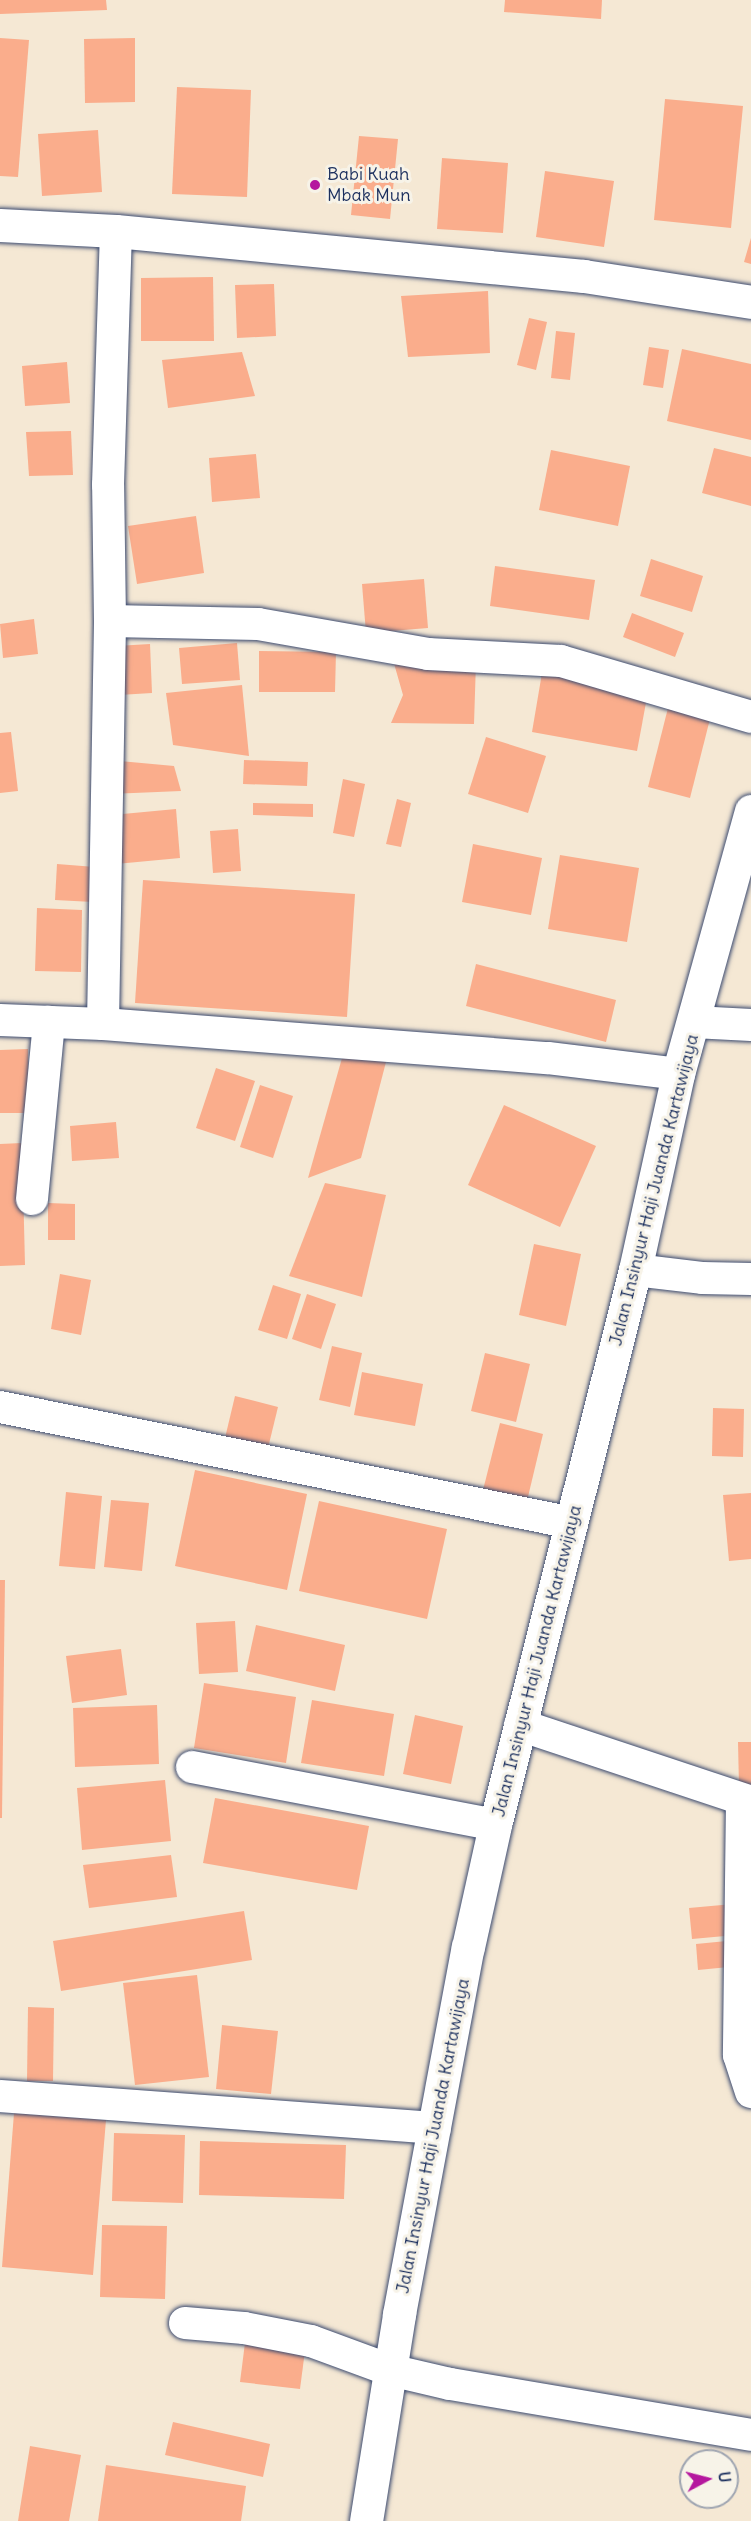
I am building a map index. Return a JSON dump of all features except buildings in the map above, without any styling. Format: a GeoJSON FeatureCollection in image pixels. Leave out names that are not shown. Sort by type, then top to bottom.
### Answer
{"type":"FeatureCollection","features":[{"type":"Feature","properties":{"kind":"main road"},"geometry":{"type":"LineString","coordinates":[[0,225],[116,231],[584,276],[751,302]]}},
{"type":"Feature","properties":{"kind":"main road","name":"Jalan Insinyur Haji Juanda Kartawijaya"},"geometry":{"type":"LineString","coordinates":[[366,2521],[390,2370],[435,2127],[495,1825],[635,1270],[678,1074],[751,811]]}},
{"type":"Feature","properties":{"kind":"street"},"geometry":{"type":"LineString","coordinates":[[103,1024],[110,621],[108,485],[116,231]]}},
{"type":"Feature","properties":{"kind":"street"},"geometry":{"type":"LineString","coordinates":[[110,621],[258,624],[428,654],[561,661],[751,717]]}},
{"type":"Feature","properties":{"kind":"street"},"geometry":{"type":"LineString","coordinates":[[0,1020],[103,1024],[548,1058],[678,1074]]}},
{"type":"Feature","properties":{"kind":"street"},"geometry":{"type":"LineString","coordinates":[[32,1198],[49,1022]]}},
{"type":"Feature","properties":{"kind":"street"},"geometry":{"type":"LineString","coordinates":[[694,1022],[751,1025]]}},
{"type":"Feature","properties":{"kind":"street"},"geometry":{"type":"LineString","coordinates":[[635,1270],[702,1278],[746,1278]]}},
{"type":"Feature","properties":{"kind":"street"},"geometry":{"type":"LineString","coordinates":[[0,1407],[572,1523]]}},
{"type":"Feature","properties":{"kind":"street"},"geometry":{"type":"LineString","coordinates":[[520,1725],[631,1759],[747,1801],[739,2055],[751,2092]]}},
{"type":"Feature","properties":{"kind":"street"},"geometry":{"type":"LineString","coordinates":[[192,1767],[495,1825]]}},
{"type":"Feature","properties":{"kind":"street"},"geometry":{"type":"LineString","coordinates":[[0,2096],[435,2127]]}},
{"type":"Feature","properties":{"kind":"street"},"geometry":{"type":"LineString","coordinates":[[185,2323],[244,2328],[311,2341],[390,2370],[450,2384],[751,2435]]}},
{"type":"Feature","properties":{"kind":"place","name":"Babi Kuah Mbak Mun"},"geometry":{"type":"Point","coordinates":[315,185]}}]}
